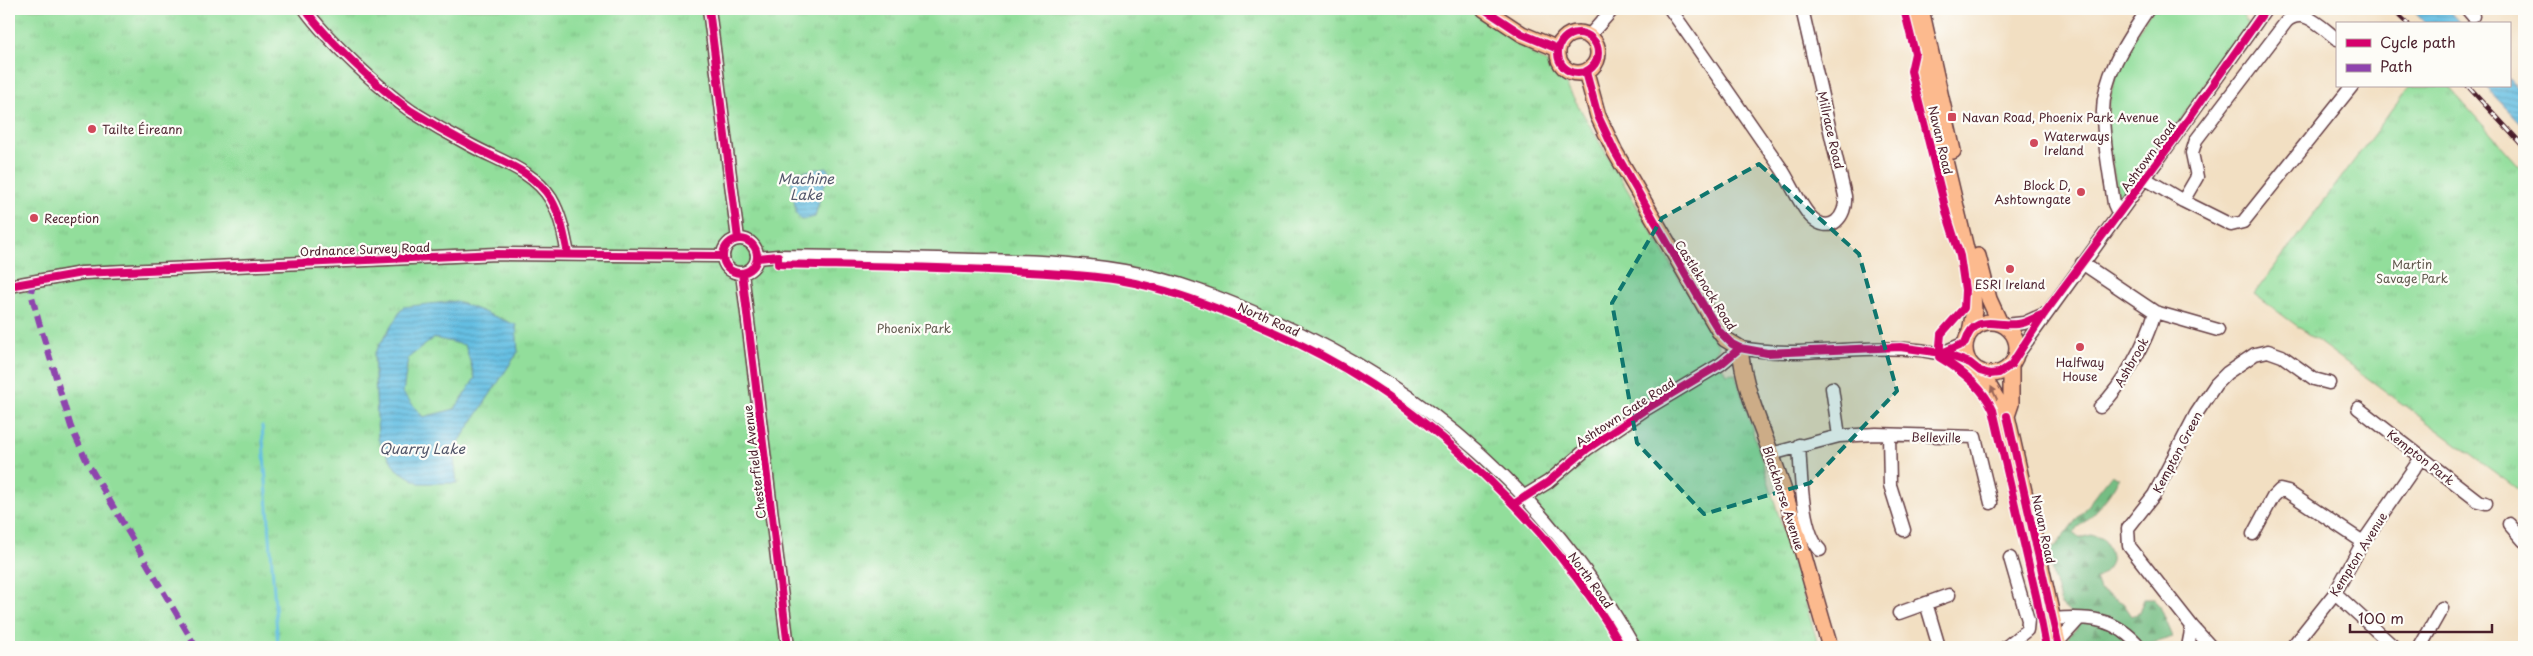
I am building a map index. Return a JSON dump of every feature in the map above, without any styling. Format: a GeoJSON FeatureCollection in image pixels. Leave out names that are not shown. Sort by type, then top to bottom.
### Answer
{"type":"FeatureCollection","features":[{"type":"Feature","properties":{"kind":"main road"},"geometry":{"type":"LineString","coordinates":[[1484,9],[1522,34],[1558,49]]}},
{"type":"Feature","properties":{"kind":"main road","name":"Navan Road"},"geometry":{"type":"LineString","coordinates":[[1909,9],[1972,274],[1974,311],[1968,337]]}},
{"type":"Feature","properties":{"kind":"main road","name":"Navan Road"},"geometry":{"type":"LineString","coordinates":[[1921,9],[1967,214],[1989,299],[2002,324]]}},
{"type":"Feature","properties":{"kind":"main road"},"geometry":{"type":"LineString","coordinates":[[1576,32],[1589,36],[1597,45],[1599,51],[1596,64],[1586,72],[1574,73],[1568,71],[1560,62],[1558,49],[1560,43],[1570,34],[1576,32]]}},
{"type":"Feature","properties":{"kind":"main road","name":"Castleknock Road"},"geometry":{"type":"LineString","coordinates":[[1586,72],[1598,116],[1614,152],[1719,331],[1725,339],[1740,348]]}},
{"type":"Feature","properties":{"kind":"main road"},"geometry":{"type":"LineString","coordinates":[[1985,322],[2002,324],[2017,340],[2014,360],[1998,373],[1975,367],[1966,354],[1968,337],[1985,322]]}},
{"type":"Feature","properties":{"kind":"main road","name":"Blackhorse Avenue"},"geometry":{"type":"LineString","coordinates":[[1740,348],[1744,372],[1780,478],[1830,647]]}},
{"type":"Feature","properties":{"kind":"main road","name":"Navan Road"},"geometry":{"type":"LineString","coordinates":[[2007,416],[2011,404],[2014,360]]}},
{"type":"Feature","properties":{"kind":"main road","name":"Navan Road"},"geometry":{"type":"LineString","coordinates":[[1975,367],[2007,416],[2058,645]]}},
{"type":"Feature","properties":{"kind":"street"},"geometry":{"type":"LineString","coordinates":[[304,9],[343,50],[411,111],[471,146],[515,166],[535,181],[551,199],[561,220],[568,254]]}},
{"type":"Feature","properties":{"kind":"street"},"geometry":{"type":"LineString","coordinates":[[709,9],[738,239]]}},
{"type":"Feature","properties":{"kind":"street"},"geometry":{"type":"LineString","coordinates":[[1589,36],[1613,9]]}},
{"type":"Feature","properties":{"kind":"street","name":"Millrace Road"},"geometry":{"type":"LineString","coordinates":[[1670,9],[1782,169],[1811,216],[1819,222],[1835,223],[1843,216],[1846,206],[1844,188],[1802,9]]}},
{"type":"Feature","properties":{"kind":"street"},"geometry":{"type":"LineString","coordinates":[[2119,215],[2114,204],[2103,115],[2109,80],[2126,41],[2148,9]]}},
{"type":"Feature","properties":{"kind":"street","name":"Ashtown Road"},"geometry":{"type":"LineString","coordinates":[[2014,360],[2044,314],[2146,179],[2266,9]]}},
{"type":"Feature","properties":{"kind":"street"},"geometry":{"type":"LineString","coordinates":[[2184,202],[2197,177],[2192,152],[2196,140],[2286,22],[2292,17],[2300,15],[2309,17],[2336,38]]}},
{"type":"Feature","properties":{"kind":"street"},"geometry":{"type":"LineString","coordinates":[[2146,179],[2184,202],[2232,225],[2243,222],[2350,88]]}},
{"type":"Feature","properties":{"kind":"street"},"geometry":{"type":"LineString","coordinates":[[738,239],[752,244],[758,258],[754,267],[742,274],[728,268],[723,256],[728,244],[738,239]]}},
{"type":"Feature","properties":{"kind":"street","name":"Ordnance Survey Road"},"geometry":{"type":"LineString","coordinates":[[9,286],[82,273],[124,270],[497,254],[723,256]]}},
{"type":"Feature","properties":{"kind":"street","name":"North Road"},"geometry":{"type":"LineString","coordinates":[[758,258],[778,256],[1010,261],[1088,266],[1173,282],[1235,304],[1299,332],[1365,367],[1442,420],[1524,496],[1585,570],[1611,606],[1634,647]]}},
{"type":"Feature","properties":{"kind":"street"},"geometry":{"type":"LineString","coordinates":[[2082,263],[2155,312],[2218,330]]}},
{"type":"Feature","properties":{"kind":"street","name":"Chesterfield Avenue"},"geometry":{"type":"LineString","coordinates":[[742,274],[788,647]]}},
{"type":"Feature","properties":{"kind":"street","name":"Ashbrook"},"geometry":{"type":"LineString","coordinates":[[2100,408],[2115,390],[2151,328],[2155,312]]}},
{"type":"Feature","properties":{"kind":"street"},"geometry":{"type":"LineString","coordinates":[[2002,324],[2024,323],[2044,314]]}},
{"type":"Feature","properties":{"kind":"street"},"geometry":{"type":"LineString","coordinates":[[1942,353],[1968,337]]}},
{"type":"Feature","properties":{"kind":"street","name":"Castleknock Road"},"geometry":{"type":"LineString","coordinates":[[1740,348],[1767,353],[1900,347],[1942,353],[1975,367]]}},
{"type":"Feature","properties":{"kind":"street","name":"Ashtown Gate Road"},"geometry":{"type":"LineString","coordinates":[[1524,496],[1548,482],[1587,449],[1646,409],[1720,364],[1740,348]]}},
{"type":"Feature","properties":{"kind":"street","name":"Kempton Green"},"geometry":{"type":"LineString","coordinates":[[2212,647],[2192,626],[2129,546],[2128,528],[2154,495],[2196,414],[2216,384],[2227,373],[2255,354],[2268,351],[2282,356],[2314,379],[2329,383]]}},
{"type":"Feature","properties":{"kind":"street"},"geometry":{"type":"LineString","coordinates":[[1832,388],[1839,436]]}},
{"type":"Feature","properties":{"kind":"street","name":"Kempton Park"},"geometry":{"type":"LineString","coordinates":[[2358,408],[2478,501],[2486,503]]}},
{"type":"Feature","properties":{"kind":"street"},"geometry":{"type":"LineString","coordinates":[[1889,435],[1890,485],[1904,530]]}},
{"type":"Feature","properties":{"kind":"street","name":"Belleville"},"geometry":{"type":"LineString","coordinates":[[1771,454],[1799,445],[1839,436],[1889,435],[1975,438],[1990,503]]}},
{"type":"Feature","properties":{"kind":"street"},"geometry":{"type":"LineString","coordinates":[[1799,445],[1802,493],[1813,540],[1820,550]]}},
{"type":"Feature","properties":{"kind":"street","name":"Kempton Avenue"},"geometry":{"type":"LineString","coordinates":[[2292,647],[2335,593],[2363,542],[2421,458]]}},
{"type":"Feature","properties":{"kind":"street"},"geometry":{"type":"LineString","coordinates":[[2252,534],[2273,497],[2280,490],[2288,492],[2363,542]]}},
{"type":"Feature","properties":{"kind":"street"},"geometry":{"type":"LineString","coordinates":[[2509,524],[2524,541]]}},
{"type":"Feature","properties":{"kind":"street"},"geometry":{"type":"LineString","coordinates":[[2006,647],[2027,630],[2028,620],[2010,558]]}},
{"type":"Feature","properties":{"kind":"street"},"geometry":{"type":"LineString","coordinates":[[2335,593],[2394,647]]}},
{"type":"Feature","properties":{"kind":"street"},"geometry":{"type":"LineString","coordinates":[[1899,613],[1949,595]]}},
{"type":"Feature","properties":{"kind":"street"},"geometry":{"type":"LineString","coordinates":[[1926,603],[1939,647]]}},
{"type":"Feature","properties":{"kind":"street"},"geometry":{"type":"LineString","coordinates":[[2420,647],[2442,608]]}},
{"type":"Feature","properties":{"kind":"street"},"geometry":{"type":"LineString","coordinates":[[2053,619],[2095,620],[2115,624],[2129,634],[2140,647]]}},
{"type":"Feature","properties":{"kind":"street"},"geometry":{"type":"LineString","coordinates":[[2058,645],[2078,620]]}},
{"type":"Feature","properties":{"kind":"street"},"geometry":{"type":"LineString","coordinates":[[2188,647],[2192,626]]}},
{"type":"Feature","properties":{"kind":"highlighted area"},"geometry":{"type":"Polygon","coordinates":[[[1759,164],[1859,254],[1897,391],[1810,483],[1704,514],[1637,443],[1612,303],[1662,218],[1759,164]]]}},
{"type":"Feature","properties":{"kind":"green space","name":"Phoenix Park"},"geometry":{"type":"Polygon","coordinates":[[[9,9],[1471,9],[1558,71],[1719,347],[1715,353],[1726,374],[1735,373],[1819,647],[9,647],[9,9]]]}},
{"type":"Feature","properties":{"kind":"green space"},"geometry":{"type":"Polygon","coordinates":[[[2153,9],[2237,9],[2249,24],[2214,70],[2121,209],[2113,169],[2108,112],[2120,65],[2135,36],[2153,9]]]}},
{"type":"Feature","properties":{"kind":"green space","name":"Martin Savage Park"},"geometry":{"type":"Polygon","coordinates":[[[2408,88],[2450,88],[2524,171],[2524,494],[2254,294],[2408,88]]]}},
{"type":"Feature","properties":{"kind":"green space"},"geometry":{"type":"Polygon","coordinates":[[[2112,474],[2119,478],[2113,489],[2097,510],[2074,532],[2079,538],[2091,535],[2104,539],[2108,546],[2111,561],[2096,579],[2100,590],[2123,603],[2132,616],[2139,613],[2144,599],[2154,599],[2159,604],[2173,637],[2139,647],[2070,647],[2068,636],[2077,628],[2069,612],[2061,605],[2046,550],[2054,548],[2112,474]]]}},
{"type":"Feature","properties":{"kind":"water"},"geometry":{"type":"Polygon","coordinates":[[[2411,9],[2447,9],[2459,22],[2424,22],[2411,9]]]}},
{"type":"Feature","properties":{"kind":"water"},"geometry":{"type":"Polygon","coordinates":[[[2510,79],[2524,95],[2524,127],[2487,88],[2510,88],[2510,79]]]}},
{"type":"Feature","properties":{"kind":"water","name":"Machine Lake"},"geometry":{"type":"Polygon","coordinates":[[[827,167],[830,174],[822,190],[815,217],[801,220],[796,213],[791,180],[798,173],[827,167]]]}},
{"type":"Feature","properties":{"kind":"water","name":"Quarry Lake"},"geometry":{"type":"Polygon","coordinates":[[[456,301],[516,325],[518,352],[453,451],[457,483],[419,483],[396,469],[378,439],[374,354],[403,307],[456,301]],[[434,338],[408,358],[403,393],[423,417],[455,409],[475,378],[465,345],[434,338]]]}},
{"type":"Feature","properties":{"kind":"waterway"},"geometry":{"type":"LineString","coordinates":[[262,426],[278,647]]}},
{"type":"Feature","properties":{"kind":"railway"},"geometry":{"type":"LineString","coordinates":[[2392,9],[2406,22]]}},
{"type":"Feature","properties":{"kind":"railway"},"geometry":{"type":"LineString","coordinates":[[2470,88],[2524,147]]}},
{"type":"Feature","properties":{"kind":"marked path"},"geometry":{"type":"LineString","coordinates":[[33,280],[31,293],[71,427],[87,462],[196,647]]}},
{"type":"Feature","properties":{"kind":"cycle path"},"geometry":{"type":"LineString","coordinates":[[305,9],[326,35],[355,63],[384,90],[411,111],[463,141],[515,167],[544,189],[557,212],[568,254]]}},
{"type":"Feature","properties":{"kind":"cycle path"},"geometry":{"type":"LineString","coordinates":[[709,9],[738,239]]}},
{"type":"Feature","properties":{"kind":"cycle path"},"geometry":{"type":"LineString","coordinates":[[1484,9],[1522,34],[1558,49]]}},
{"type":"Feature","properties":{"kind":"cycle path"},"geometry":{"type":"LineString","coordinates":[[1904,9],[1915,53],[1911,71],[1947,215],[1960,256],[1965,290],[1964,308],[1941,334],[1939,357],[1977,386],[1993,410],[2046,647]]}},
{"type":"Feature","properties":{"kind":"cycle path"},"geometry":{"type":"LineString","coordinates":[[1586,72],[1598,116],[1615,152],[1719,331],[1732,344],[1740,348],[1767,353],[1900,347],[1942,353],[1970,363],[1980,371],[1990,374],[1999,373],[2011,365],[2044,314],[2175,138],[2266,9]]}},
{"type":"Feature","properties":{"kind":"cycle path"},"geometry":{"type":"LineString","coordinates":[[1582,33],[1589,36],[1595,42],[1598,53],[1597,61],[1589,70],[1582,73],[1574,73],[1567,70],[1559,61],[1558,49],[1561,42],[1570,34],[1582,33]]}},
{"type":"Feature","properties":{"kind":"cycle path"},"geometry":{"type":"LineString","coordinates":[[740,239],[747,240],[752,244],[756,249],[757,256],[756,263],[752,268],[747,272],[740,273],[733,272],[728,268],[724,263],[723,256],[724,249],[728,244],[733,240],[740,239]]}},
{"type":"Feature","properties":{"kind":"cycle path"},"geometry":{"type":"LineString","coordinates":[[9,286],[82,273],[497,254],[723,256]]}},
{"type":"Feature","properties":{"kind":"cycle path"},"geometry":{"type":"LineString","coordinates":[[758,258],[778,256],[778,264],[981,270],[1105,278],[1135,283],[1181,296],[1277,333],[1342,367],[1401,405],[1430,427],[1487,478],[1526,518],[1577,578],[1622,647]]}},
{"type":"Feature","properties":{"kind":"cycle path"},"geometry":{"type":"LineString","coordinates":[[742,273],[788,647]]}},
{"type":"Feature","properties":{"kind":"cycle path"},"geometry":{"type":"LineString","coordinates":[[1942,353],[1965,343],[1969,333],[1980,324],[2018,324],[2044,314]]}},
{"type":"Feature","properties":{"kind":"cycle path"},"geometry":{"type":"LineString","coordinates":[[1514,504],[1548,482],[1587,449],[1646,409],[1721,364],[1740,348]]}},
{"type":"Feature","properties":{"kind":"cycle path"},"geometry":{"type":"LineString","coordinates":[[2007,416],[2059,647]]}},
{"type":"Feature","properties":{"kind":"place","name":"Navan Road, Phoenix Park Avenue"},"geometry":{"type":"Point","coordinates":[1952,117]}},
{"type":"Feature","properties":{"kind":"place","name":"Tailte Éireann"},"geometry":{"type":"Point","coordinates":[92,129]}},
{"type":"Feature","properties":{"kind":"place","name":"Waterways Ireland"},"geometry":{"type":"Point","coordinates":[2034,143]}},
{"type":"Feature","properties":{"kind":"place","name":"Block D, Ashtowngate"},"geometry":{"type":"Point","coordinates":[2081,192]}},
{"type":"Feature","properties":{"kind":"place","name":"Reception"},"geometry":{"type":"Point","coordinates":[34,218]}},
{"type":"Feature","properties":{"kind":"place","name":"ESRI Ireland"},"geometry":{"type":"Point","coordinates":[2010,269]}},
{"type":"Feature","properties":{"kind":"place","name":"Halfway House"},"geometry":{"type":"Point","coordinates":[2080,347]}}]}
